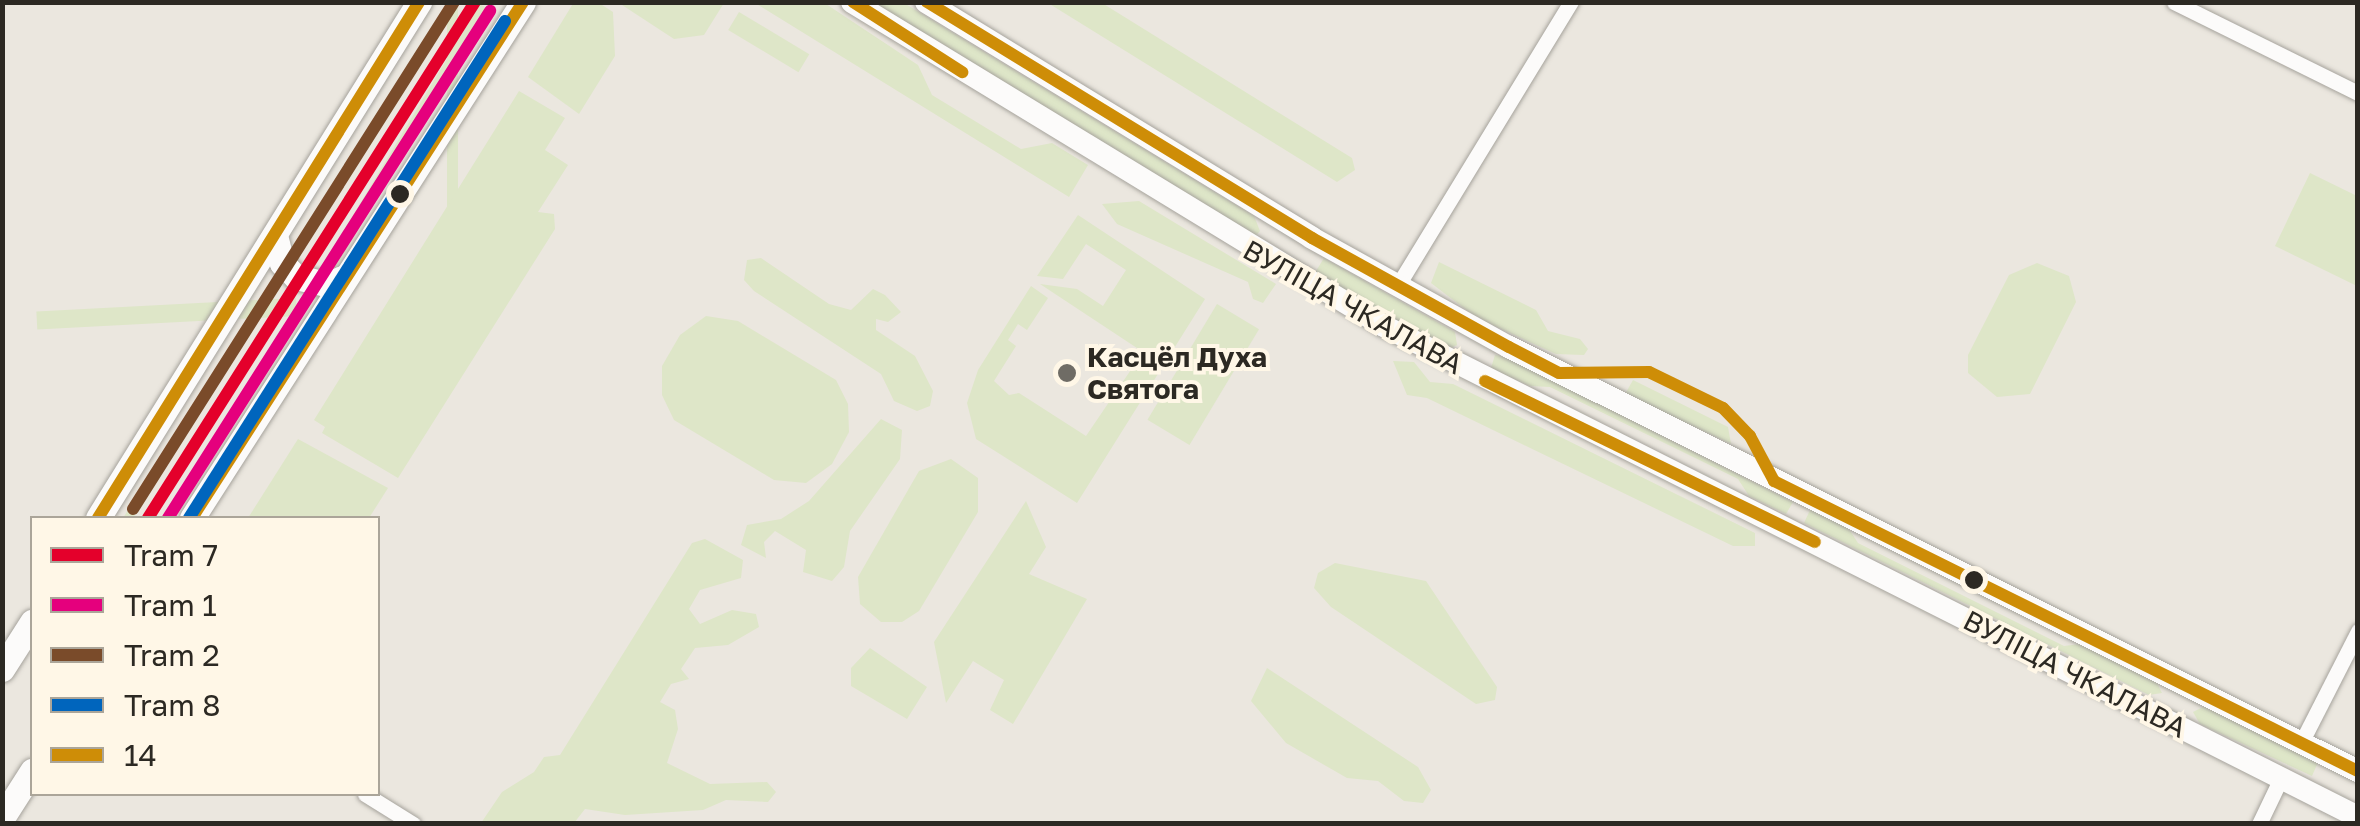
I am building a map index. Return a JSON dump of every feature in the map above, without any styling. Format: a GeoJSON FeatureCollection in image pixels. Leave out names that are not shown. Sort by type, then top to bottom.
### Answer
{"type":"FeatureCollection","features":[{"type":"Feature","properties":{"kind":"main road"},"geometry":{"type":"LineString","coordinates":[[99,516],[419,2]]}},
{"type":"Feature","properties":{"kind":"main road"},"geometry":{"type":"LineString","coordinates":[[193,516],[523,2]]}},
{"type":"Feature","properties":{"kind":"main road","name":"ВУЛІЦА ЧКАЛАВА"},"geometry":{"type":"LineString","coordinates":[[852,2],[1291,274],[1439,356],[2358,817]]}},
{"type":"Feature","properties":{"kind":"main road","name":"ВУЛІЦА ЧКАЛАВА"},"geometry":{"type":"LineString","coordinates":[[926,2],[1312,238],[1509,347],[2358,771]]}},
{"type":"Feature","properties":{"kind":"main road"},"geometry":{"type":"LineString","coordinates":[[1238,242],[1266,237],[1270,224],[1259,206]]}},
{"type":"Feature","properties":{"kind":"main road"},"geometry":{"type":"LineString","coordinates":[[275,235],[282,263],[296,277],[315,284],[345,277]]}},
{"type":"Feature","properties":{"kind":"main road"},"geometry":{"type":"LineString","coordinates":[[1291,274],[1284,264],[1286,247],[1300,237],[1312,238]]}},
{"type":"Feature","properties":{"kind":"main road"},"geometry":{"type":"LineString","coordinates":[[244,284],[262,280],[289,286],[304,299],[313,327]]}},
{"type":"Feature","properties":{"kind":"main road"},"geometry":{"type":"LineString","coordinates":[[1439,356],[1458,353],[1466,342],[1457,318]]}},
{"type":"Feature","properties":{"kind":"main road"},"geometry":{"type":"LineString","coordinates":[[1491,384],[1480,368],[1483,356],[1492,348],[1509,347]]}},
{"type":"Feature","properties":{"kind":"main road"},"geometry":{"type":"LineString","coordinates":[[2,669],[30,625]]}},
{"type":"Feature","properties":{"kind":"main road"},"geometry":{"type":"LineString","coordinates":[[2141,708],[2154,710],[2169,699],[2171,687],[2160,672]]}},
{"type":"Feature","properties":{"kind":"main road"},"geometry":{"type":"LineString","coordinates":[[2191,733],[2187,706],[2212,698]]}},
{"type":"Feature","properties":{"kind":"main road"},"geometry":{"type":"LineString","coordinates":[[2,818],[30,773]]}},
{"type":"Feature","properties":{"kind":"street"},"geometry":{"type":"LineString","coordinates":[[1398,286],[1570,2]]}},
{"type":"Feature","properties":{"kind":"street"},"geometry":{"type":"LineString","coordinates":[[2174,2],[2358,93]]}},
{"type":"Feature","properties":{"kind":"street"},"geometry":{"type":"LineString","coordinates":[[2301,744],[2358,631]]}},
{"type":"Feature","properties":{"kind":"street"},"geometry":{"type":"LineString","coordinates":[[2259,824],[2282,778]]}},
{"type":"Feature","properties":{"kind":"street"},"geometry":{"type":"LineString","coordinates":[[368,796],[413,824]]}},
{"type":"Feature","properties":{"kind":"green space"},"geometry":{"type":"Polygon","coordinates":[[[574,2],[599,3],[613,12],[615,56],[579,114],[528,77],[574,2]]]}},
{"type":"Feature","properties":{"kind":"green space"},"geometry":{"type":"Polygon","coordinates":[[[823,2],[918,65],[932,95],[1021,149],[1052,143],[1088,165],[1069,197],[755,3],[823,2]]]}},
{"type":"Feature","properties":{"kind":"green space"},"geometry":{"type":"Polygon","coordinates":[[[447,3],[458,3],[458,297],[447,297],[447,3]]]}},
{"type":"Feature","properties":{"kind":"green space"},"geometry":{"type":"Polygon","coordinates":[[[619,3],[724,3],[704,35],[674,39],[619,3]]]}},
{"type":"Feature","properties":{"kind":"green space"},"geometry":{"type":"Polygon","coordinates":[[[864,3],[904,3],[1254,216],[1260,231],[1254,238],[864,3]]]}},
{"type":"Feature","properties":{"kind":"green space"},"geometry":{"type":"Polygon","coordinates":[[[1048,3],[1102,3],[1352,158],[1355,170],[1337,182],[1048,3]]]}},
{"type":"Feature","properties":{"kind":"green space"},"geometry":{"type":"Polygon","coordinates":[[[480,4],[490,10],[325,285],[315,279],[480,4]]]}},
{"type":"Feature","properties":{"kind":"green space"},"geometry":{"type":"Polygon","coordinates":[[[739,12],[809,54],[798,72],[728,30],[739,12]]]}},
{"type":"Feature","properties":{"kind":"green space"},"geometry":{"type":"Polygon","coordinates":[[[519,91],[565,118],[545,150],[568,165],[538,212],[554,214],[555,229],[398,478],[322,433],[325,427],[314,420],[519,91]]]}},
{"type":"Feature","properties":{"kind":"green space"},"geometry":{"type":"Polygon","coordinates":[[[2310,173],[2357,196],[2357,286],[2275,246],[2310,173]]]}},
{"type":"Feature","properties":{"kind":"green space"},"geometry":{"type":"Polygon","coordinates":[[[1139,201],[1276,284],[1263,303],[1253,299],[1248,282],[1117,224],[1102,204],[1139,201]]]}},
{"type":"Feature","properties":{"kind":"green space"},"geometry":{"type":"Polygon","coordinates":[[[1078,215],[1205,299],[1077,503],[976,439],[967,403],[978,370],[1031,286],[1048,298],[1027,330],[1018,324],[1008,340],[1016,346],[994,381],[1009,395],[1019,393],[1086,436],[1143,352],[1040,284],[1077,289],[1103,306],[1126,270],[1086,244],[1063,279],[1037,276],[1078,215]]]}},
{"type":"Feature","properties":{"kind":"green space"},"geometry":{"type":"Polygon","coordinates":[[[761,258],[829,304],[851,310],[873,289],[885,295],[901,312],[888,322],[876,319],[876,330],[915,356],[933,391],[930,406],[917,411],[894,401],[881,374],[754,291],[744,280],[747,260],[761,258]]]}},
{"type":"Feature","properties":{"kind":"green space"},"geometry":{"type":"Polygon","coordinates":[[[1324,258],[1455,332],[1457,345],[1447,350],[1313,276],[1324,258]]]}},
{"type":"Feature","properties":{"kind":"green space"},"geometry":{"type":"Polygon","coordinates":[[[1439,262],[1536,310],[1548,331],[1580,339],[1588,349],[1584,355],[1556,354],[1477,318],[1431,283],[1439,262]]]}},
{"type":"Feature","properties":{"kind":"green space"},"geometry":{"type":"Polygon","coordinates":[[[2037,263],[2069,276],[2076,302],[2030,394],[1997,397],[1968,373],[1968,355],[2009,275],[2037,263]]]}},
{"type":"Feature","properties":{"kind":"green space"},"geometry":{"type":"Polygon","coordinates":[[[278,287],[134,516],[124,516],[261,296],[278,287]]]}},
{"type":"Feature","properties":{"kind":"green space"},"geometry":{"type":"Polygon","coordinates":[[[296,298],[297,316],[37,330],[36,312],[296,298]]]}},
{"type":"Feature","properties":{"kind":"green space"},"geometry":{"type":"Polygon","coordinates":[[[1217,304],[1259,329],[1189,445],[1147,420],[1217,304]]]}},
{"type":"Feature","properties":{"kind":"green space"},"geometry":{"type":"Polygon","coordinates":[[[706,316],[738,321],[836,380],[848,404],[849,432],[832,464],[806,483],[774,480],[674,420],[662,395],[662,366],[680,335],[706,316]]]}},
{"type":"Feature","properties":{"kind":"green space"},"geometry":{"type":"Polygon","coordinates":[[[1495,355],[1504,356],[1793,502],[1786,514],[1749,496],[1738,479],[1550,387],[1530,386],[1498,372],[1491,368],[1495,355]]]}},
{"type":"Feature","properties":{"kind":"green space"},"geometry":{"type":"Polygon","coordinates":[[[1393,361],[1414,362],[1430,382],[1453,384],[1755,533],[1755,546],[1733,546],[1427,398],[1407,395],[1393,361]]]}},
{"type":"Feature","properties":{"kind":"green space"},"geometry":{"type":"Polygon","coordinates":[[[1633,380],[1728,427],[1731,444],[1625,394],[1633,380]]]}},
{"type":"Feature","properties":{"kind":"green space"},"geometry":{"type":"Polygon","coordinates":[[[881,419],[902,430],[900,459],[850,531],[844,567],[832,581],[803,572],[806,550],[775,531],[764,542],[766,558],[741,545],[747,525],[781,519],[809,501],[881,419]]]}},
{"type":"Feature","properties":{"kind":"green space"},"geometry":{"type":"Polygon","coordinates":[[[298,439],[388,488],[370,516],[249,516],[298,439]]]}},
{"type":"Feature","properties":{"kind":"green space"},"geometry":{"type":"Polygon","coordinates":[[[951,459],[978,478],[978,512],[919,611],[902,622],[881,622],[860,604],[858,577],[919,471],[951,459]]]}},
{"type":"Feature","properties":{"kind":"green space"},"geometry":{"type":"Polygon","coordinates":[[[1026,501],[1046,547],[1029,574],[1087,599],[1013,724],[990,710],[1004,680],[973,661],[946,703],[934,642],[1026,501]]]}},
{"type":"Feature","properties":{"kind":"green space"},"geometry":{"type":"Polygon","coordinates":[[[1811,508],[1847,526],[1858,543],[2064,646],[2080,644],[2156,681],[2162,693],[2149,695],[1804,523],[1811,508]]]}},
{"type":"Feature","properties":{"kind":"green space"},"geometry":{"type":"Polygon","coordinates":[[[705,539],[743,560],[741,578],[700,590],[689,609],[700,624],[732,610],[756,614],[759,627],[728,645],[695,648],[681,669],[689,679],[671,684],[660,702],[675,710],[678,729],[667,763],[710,784],[767,782],[776,792],[768,802],[726,800],[703,810],[625,815],[585,809],[574,823],[481,823],[502,792],[534,772],[544,757],[560,755],[692,543],[705,539]]]}},
{"type":"Feature","properties":{"kind":"green space"},"geometry":{"type":"Polygon","coordinates":[[[1335,563],[1426,581],[1497,687],[1495,700],[1476,704],[1331,607],[1314,588],[1318,573],[1335,563]]]}},
{"type":"Feature","properties":{"kind":"green space"},"geometry":{"type":"Polygon","coordinates":[[[870,648],[927,687],[907,719],[851,686],[851,668],[870,648]]]}},
{"type":"Feature","properties":{"kind":"green space"},"geometry":{"type":"Polygon","coordinates":[[[1267,668],[1418,767],[1431,790],[1423,803],[1404,801],[1378,781],[1347,778],[1286,743],[1251,701],[1267,668]]]}},
{"type":"Feature","properties":{"kind":"green space"},"geometry":{"type":"Polygon","coordinates":[[[2205,706],[2319,760],[2312,776],[2200,724],[2193,712],[2205,706]]]}},
{"type":"Feature","properties":{"kind":"tram line","name":"2"},"geometry":{"type":"LineString","coordinates":[[133,509],[454,2]]}},
{"type":"Feature","properties":{"kind":"tram line","name":"7"},"geometry":{"type":"LineString","coordinates":[[149,516],[475,2]]}},
{"type":"Feature","properties":{"kind":"tram line","name":"1"},"geometry":{"type":"LineString","coordinates":[[169,516],[490,11]]}},
{"type":"Feature","properties":{"kind":"tram line","name":"8"},"geometry":{"type":"LineString","coordinates":[[190,516],[505,21]]}},
{"type":"Feature","properties":{"kind":"transit line","name":"14"},"geometry":{"type":"LineString","coordinates":[[99,516],[419,2]]}},
{"type":"Feature","properties":{"kind":"transit line","name":"14"},"geometry":{"type":"LineString","coordinates":[[193,516],[523,2]]}},
{"type":"Feature","properties":{"kind":"transit line","name":"14"},"geometry":{"type":"LineString","coordinates":[[853,2],[962,72]]}},
{"type":"Feature","properties":{"kind":"transit line","name":"14"},"geometry":{"type":"LineString","coordinates":[[927,2],[1312,238],[1509,347],[1559,373],[1649,372],[1723,408],[1750,436],[1774,481],[2358,771]]}},
{"type":"Feature","properties":{"kind":"transit line","name":"14"},"geometry":{"type":"LineString","coordinates":[[1485,381],[1815,542]]}},
{"type":"Feature","properties":{"kind":"place","name":"Касцёл Духа Святога"},"geometry":{"type":"Point","coordinates":[1067,373]}}]}
